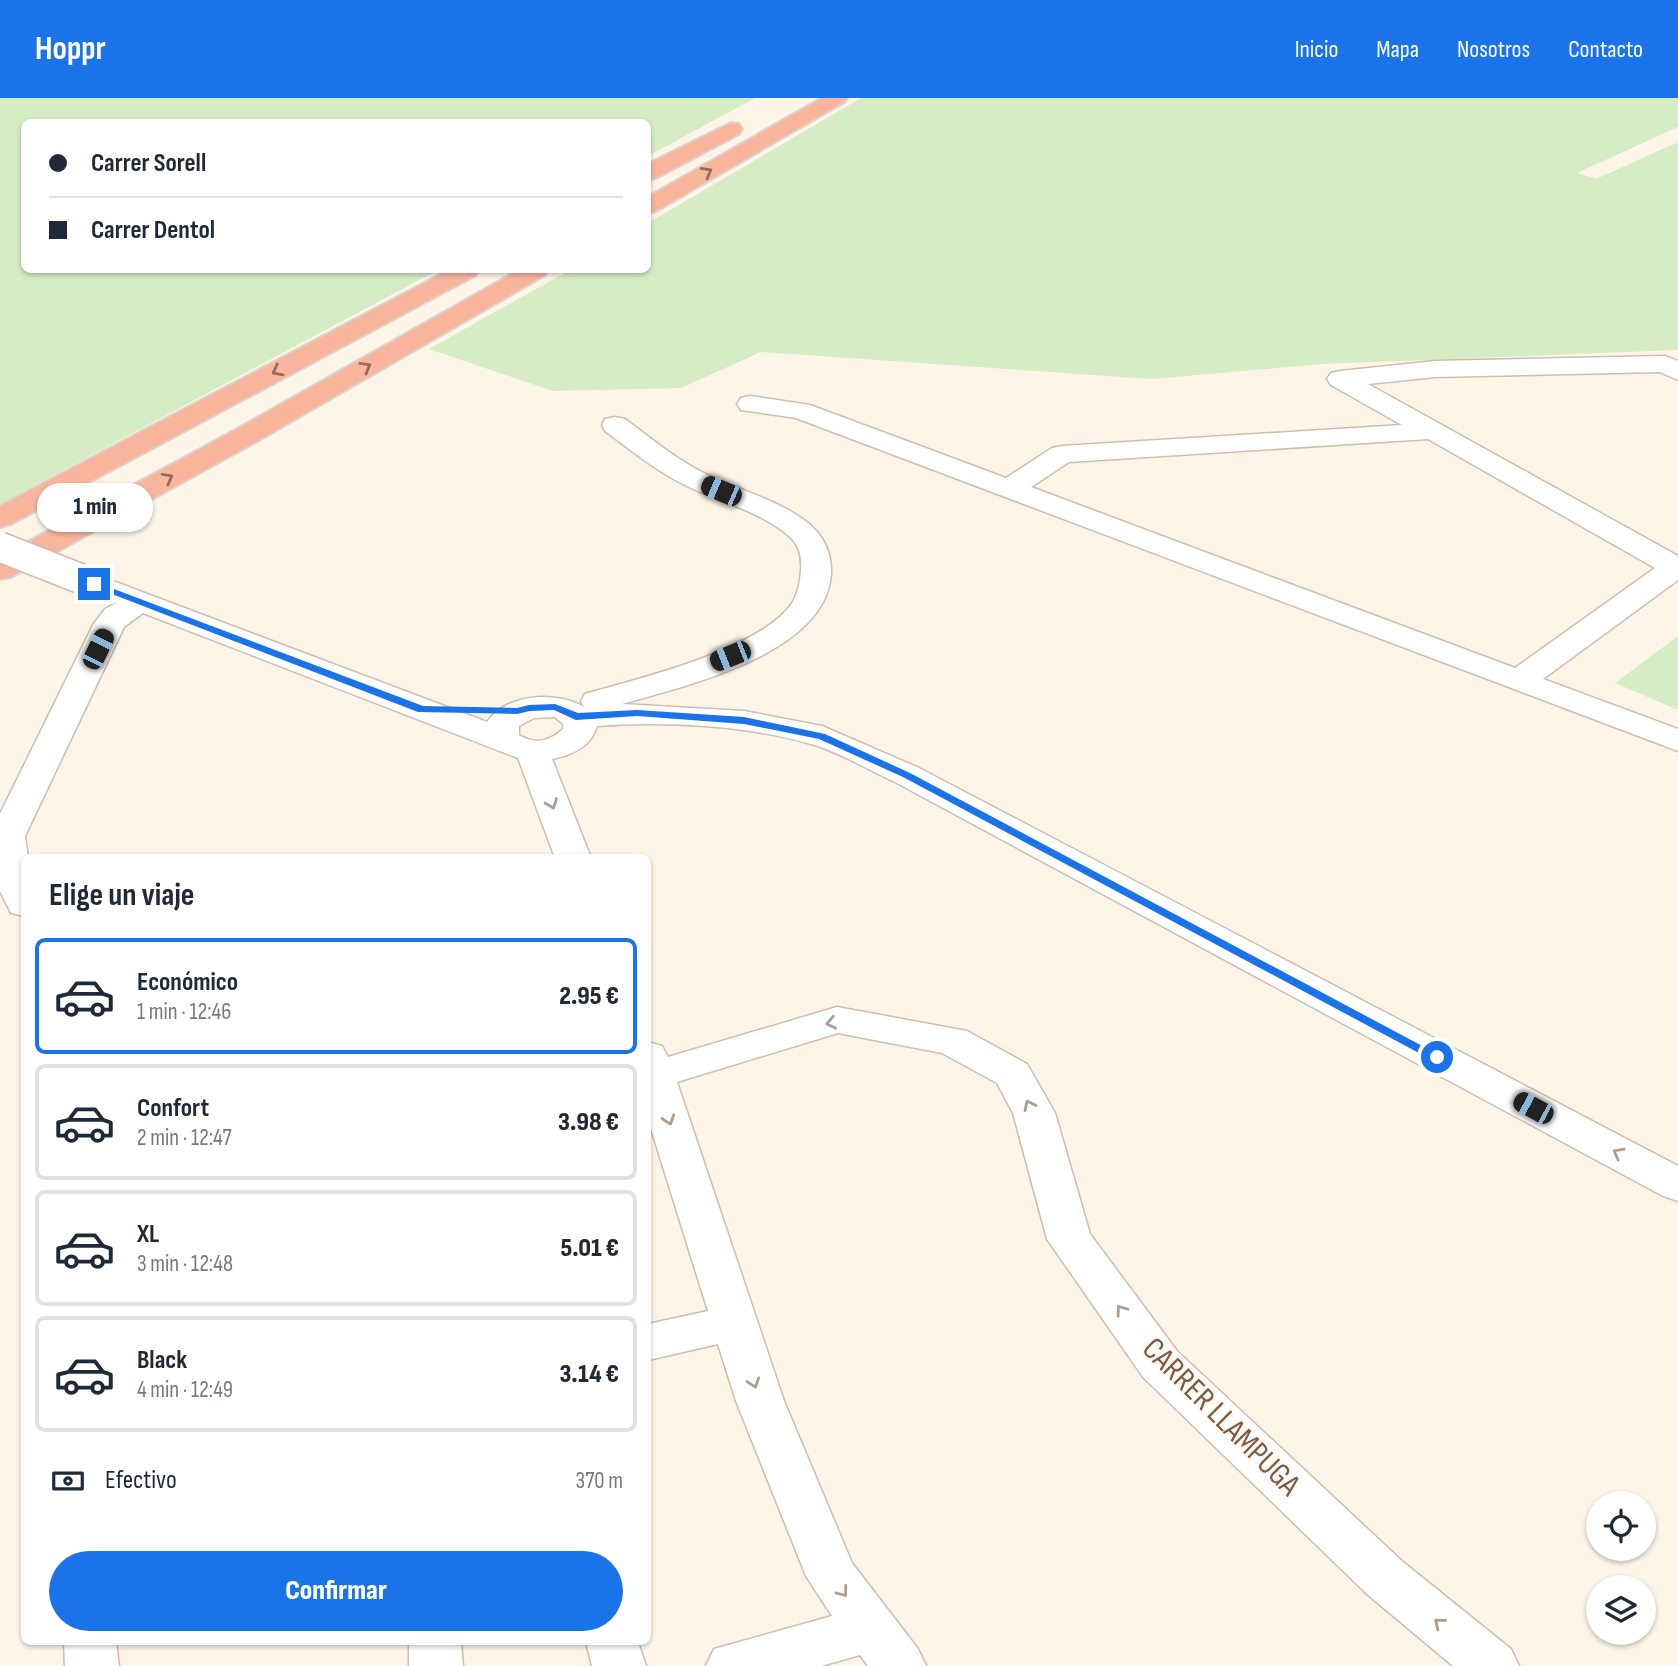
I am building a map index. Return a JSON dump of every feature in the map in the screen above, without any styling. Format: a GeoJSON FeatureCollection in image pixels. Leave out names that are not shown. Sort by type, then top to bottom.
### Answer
{"type":"FeatureCollection","features":[{"type":"Feature","properties":{"kind":"highway"},"geometry":{"type":"LineString","coordinates":[[651,204],[837,98]]}},
{"type":"Feature","properties":{"kind":"highway"},"geometry":{"type":"LineString","coordinates":[[651,171],[753,117]]}},
{"type":"Feature","properties":{"kind":"highway"},"geometry":{"type":"LineString","coordinates":[[0,518],[461,273]]}},
{"type":"Feature","properties":{"kind":"highway"},"geometry":{"type":"LineString","coordinates":[[0,570],[249,434],[531,273]]}},
{"type":"Feature","properties":{"kind":"street"},"geometry":{"type":"LineString","coordinates":[[1519,681],[1676,566],[1340,379],[1435,369],[1611,365],[1665,364],[1678,372]]}},
{"type":"Feature","properties":{"kind":"street"},"geometry":{"type":"LineString","coordinates":[[750,404],[801,411],[1678,741]]}},
{"type":"Feature","properties":{"kind":"street"},"geometry":{"type":"LineString","coordinates":[[572,713],[678,677],[782,631],[799,616],[809,600],[816,580],[814,546],[799,530],[761,508],[683,474],[615,425]]}},
{"type":"Feature","properties":{"kind":"street"},"geometry":{"type":"LineString","coordinates":[[1009,489],[1062,454],[1433,430]]}},
{"type":"Feature","properties":{"kind":"street"},"geometry":{"type":"LineString","coordinates":[[0,547],[422,709],[517,734],[545,750],[569,743],[580,729],[572,713]]}},
{"type":"Feature","properties":{"kind":"street"},"geometry":{"type":"LineString","coordinates":[[18,877],[8,836],[109,625],[116,616],[141,603]]}},
{"type":"Feature","properties":{"kind":"street"},"geometry":{"type":"LineString","coordinates":[[517,734],[542,706],[572,713],[637,713],[744,720],[822,736],[907,775],[1678,1185]]}},
{"type":"Feature","properties":{"kind":"street"},"geometry":{"type":"LineString","coordinates":[[517,734],[571,854]]}},
{"type":"Feature","properties":{"kind":"street","name":"CARRER LLAMPUGA"},"geometry":{"type":"LineString","coordinates":[[651,1069],[838,1020],[953,1041],[1013,1074],[1034,1113],[1069,1239],[1160,1364],[1385,1578],[1492,1666]]}},
{"type":"Feature","properties":{"kind":"street"},"geometry":{"type":"LineString","coordinates":[[651,1072],[760,1401],[832,1576],[886,1648]]}},
{"type":"Feature","properties":{"kind":"street"},"geometry":{"type":"LineString","coordinates":[[651,1341],[734,1323]]}},
{"type":"Feature","properties":{"kind":"street"},"geometry":{"type":"LineString","coordinates":[[90,1645],[92,1666]]}},
{"type":"Feature","properties":{"kind":"street"},"geometry":{"type":"LineString","coordinates":[[435,1645],[436,1666]]}},
{"type":"Feature","properties":{"kind":"street"},"geometry":{"type":"LineString","coordinates":[[613,1645],[619,1666]]}},
{"type":"Feature","properties":{"kind":"street"},"geometry":{"type":"LineString","coordinates":[[733,1666],[886,1648]]}},
{"type":"Feature","properties":{"kind":"green space"},"geometry":{"type":"Polygon","coordinates":[[[0,98],[755,98],[651,154],[651,119],[21,119],[21,273],[432,273],[0,504],[0,98]]]}},
{"type":"Feature","properties":{"kind":"green space"},"geometry":{"type":"Polygon","coordinates":[[[861,98],[1678,98],[1678,127],[1577,173],[1596,179],[1678,142],[1678,350],[1322,364],[1151,379],[761,352],[681,388],[553,391],[429,349],[565,273],[651,273],[651,221],[861,98]]]}},
{"type":"Feature","properties":{"kind":"green space"},"geometry":{"type":"Polygon","coordinates":[[[1678,636],[1678,710],[1615,683],[1678,636]]]}},
{"type":"Feature","properties":{"kind":"route"},"geometry":{"type":"LineString","coordinates":[[94,584],[422,709],[517,711],[542,706],[567,710],[576,717],[637,713],[744,720],[822,736],[907,775],[1437,1057]]}}]}
